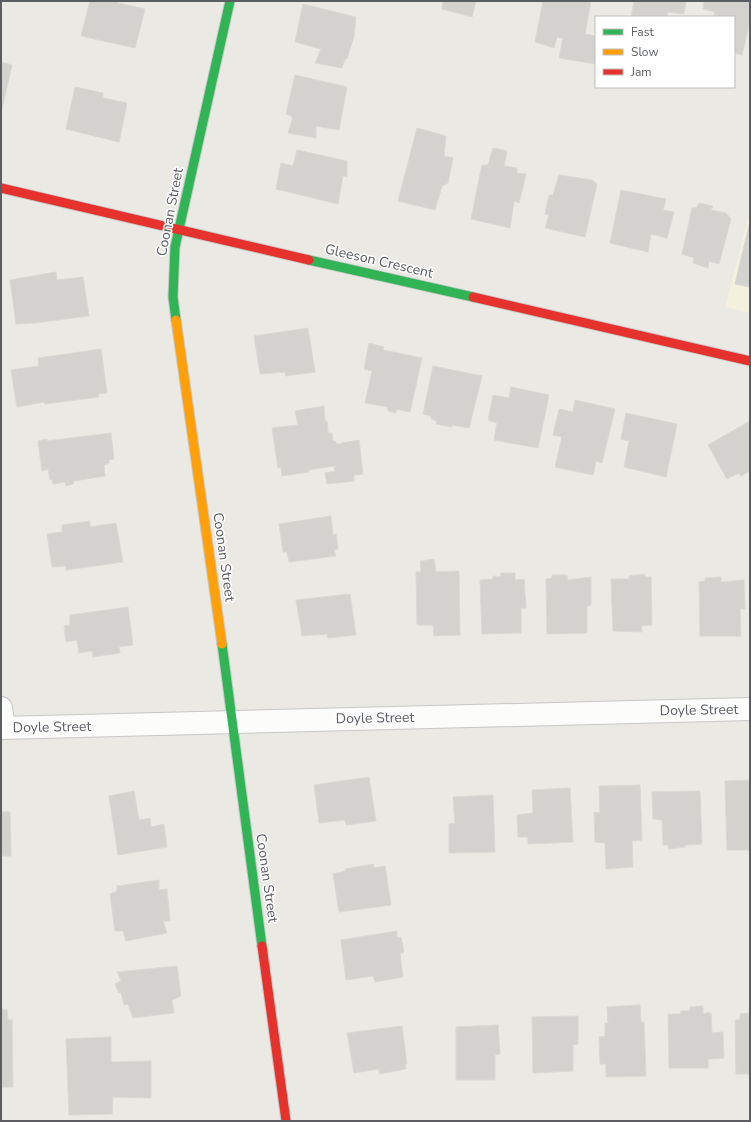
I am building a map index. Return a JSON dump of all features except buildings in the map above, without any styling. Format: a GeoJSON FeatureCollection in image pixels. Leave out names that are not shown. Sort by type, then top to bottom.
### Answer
{"type":"FeatureCollection","features":[{"type":"Feature","properties":{"kind":"street","name":"Coonan Street"},"geometry":{"type":"LineString","coordinates":[[230,1],[179,230],[176,247],[173,297],[286,1121]]}},
{"type":"Feature","properties":{"kind":"street","name":"Gleeson Crescent"},"geometry":{"type":"LineString","coordinates":[[1,188],[750,361]]}},
{"type":"Feature","properties":{"kind":"street","name":"Doyle Street"},"geometry":{"type":"LineString","coordinates":[[2,721],[232,722],[750,709]]}},
{"type":"Feature","properties":{"kind":"shaded area"},"geometry":{"type":"Polygon","coordinates":[[[750,211],[750,313],[725,307],[750,211]]]}},
{"type":"Feature","properties":{"kind":"traffic: fast"},"geometry":{"type":"LineString","coordinates":[[176,320],[173,297],[175,247],[230,1]]}},
{"type":"Feature","properties":{"kind":"traffic: fast"},"geometry":{"type":"LineString","coordinates":[[309,260],[473,297]]}},
{"type":"Feature","properties":{"kind":"traffic: fast"},"geometry":{"type":"LineString","coordinates":[[222,644],[262,946]]}},
{"type":"Feature","properties":{"kind":"traffic: slow"},"geometry":{"type":"LineString","coordinates":[[176,320],[222,644]]}},
{"type":"Feature","properties":{"kind":"traffic: jam"},"geometry":{"type":"LineString","coordinates":[[1,188],[309,260]]}},
{"type":"Feature","properties":{"kind":"traffic: jam"},"geometry":{"type":"LineString","coordinates":[[473,297],[750,361]]}},
{"type":"Feature","properties":{"kind":"traffic: jam"},"geometry":{"type":"LineString","coordinates":[[262,946],[286,1121]]}}]}
